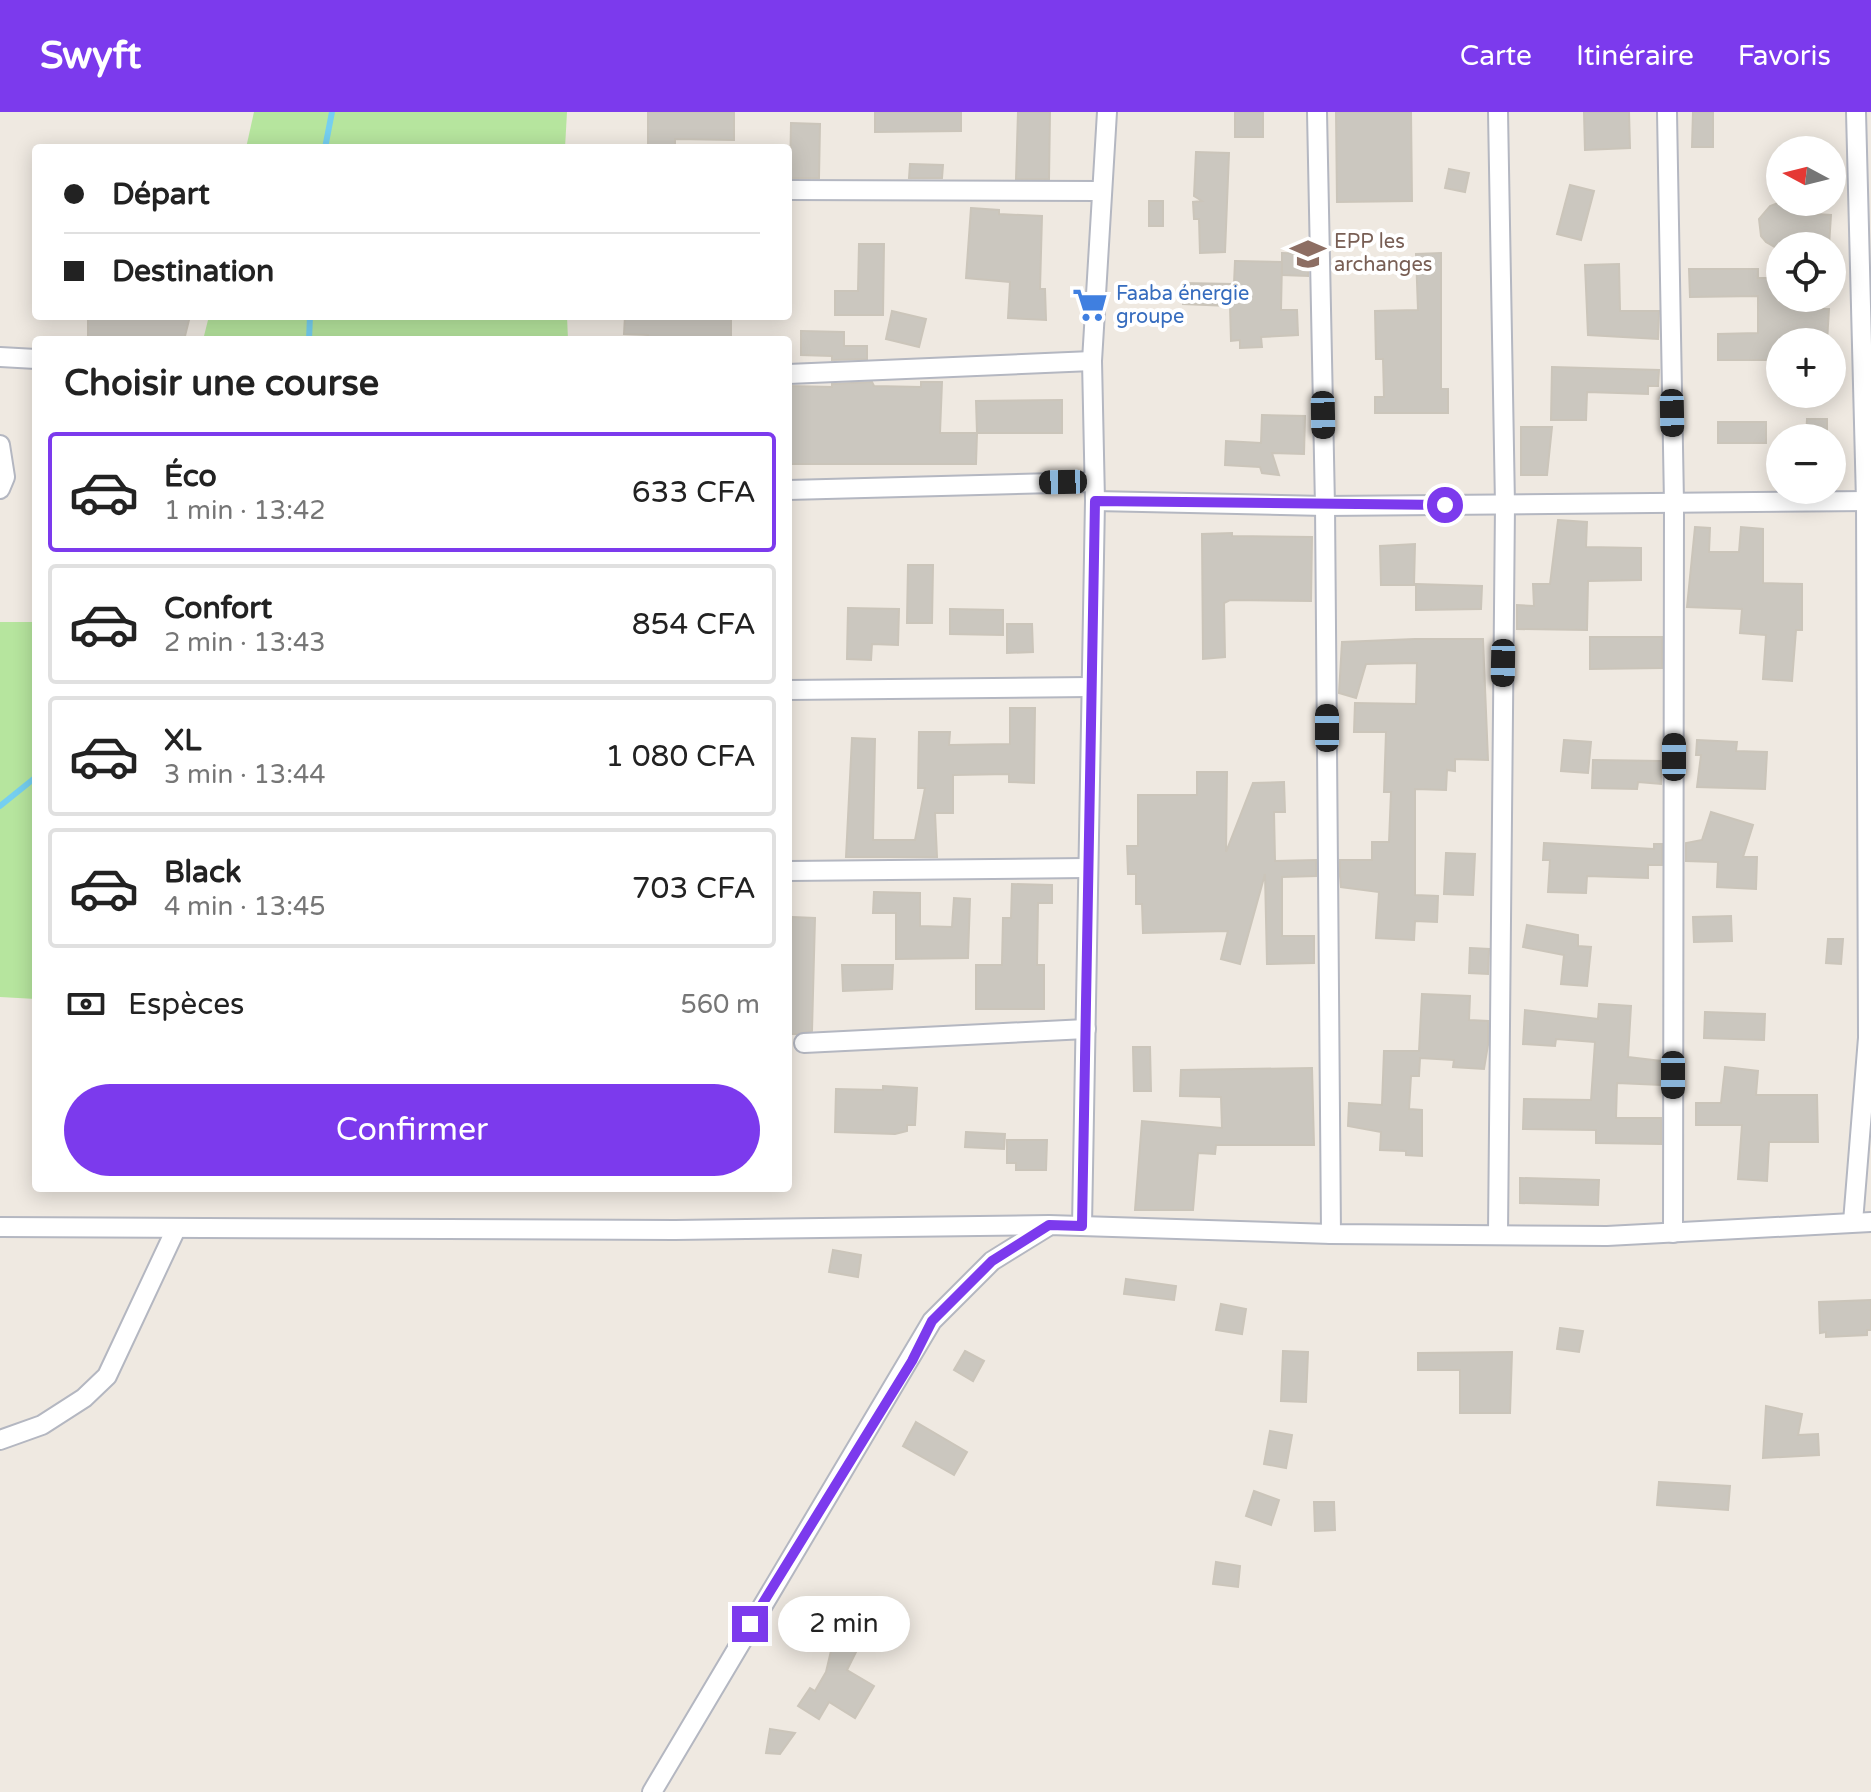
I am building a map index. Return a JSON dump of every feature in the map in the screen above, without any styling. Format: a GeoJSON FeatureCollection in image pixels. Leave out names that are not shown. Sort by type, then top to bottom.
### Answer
{"type":"FeatureCollection","features":[{"type":"Feature","properties":{"kind":"street"},"geometry":{"type":"LineString","coordinates":[[1082,1226],[1094,491],[1092,361],[1107,112]]}},
{"type":"Feature","properties":{"kind":"street"},"geometry":{"type":"LineString","coordinates":[[1317,112],[1325,506],[1331,1234]]}},
{"type":"Feature","properties":{"kind":"street"},"geometry":{"type":"LineString","coordinates":[[1498,112],[1505,505],[1498,1233]]}},
{"type":"Feature","properties":{"kind":"street"},"geometry":{"type":"LineString","coordinates":[[1667,112],[1674,503],[1673,1233]]}},
{"type":"Feature","properties":{"kind":"street"},"geometry":{"type":"LineString","coordinates":[[0,1227],[175,1231],[1049,1225],[1331,1234],[1673,1233],[1862,1222],[1870,1038],[1868,501],[1864,183],[1856,112]]}},
{"type":"Feature","properties":{"kind":"street"},"geometry":{"type":"LineString","coordinates":[[792,190],[1100,191]]}},
{"type":"Feature","properties":{"kind":"street"},"geometry":{"type":"LineString","coordinates":[[0,357],[32,359]]}},
{"type":"Feature","properties":{"kind":"street"},"geometry":{"type":"LineString","coordinates":[[792,374],[1092,361]]}},
{"type":"Feature","properties":{"kind":"street"},"geometry":{"type":"LineString","coordinates":[[0,445],[5,477],[0,489]]}},
{"type":"Feature","properties":{"kind":"street"},"geometry":{"type":"LineString","coordinates":[[792,490],[1094,491],[1325,506],[1868,501]]}},
{"type":"Feature","properties":{"kind":"street"},"geometry":{"type":"LineString","coordinates":[[792,690],[1090,687]]}},
{"type":"Feature","properties":{"kind":"street"},"geometry":{"type":"LineString","coordinates":[[792,871],[1086,868]]}},
{"type":"Feature","properties":{"kind":"street"},"geometry":{"type":"LineString","coordinates":[[804,1043],[1086,1029]]}},
{"type":"Feature","properties":{"kind":"street"},"geometry":{"type":"LineString","coordinates":[[652,1792],[932,1321],[992,1261],[1049,1225]]}},
{"type":"Feature","properties":{"kind":"street"},"geometry":{"type":"LineString","coordinates":[[0,1440],[42,1425],[84,1398],[107,1376],[175,1231]]}},
{"type":"Feature","properties":{"kind":"green space"},"geometry":{"type":"Polygon","coordinates":[[[254,112],[567,112],[565,144],[247,144],[254,112]]]}},
{"type":"Feature","properties":{"kind":"green space"},"geometry":{"type":"Polygon","coordinates":[[[208,320],[567,320],[568,336],[204,336],[208,320]]]}},
{"type":"Feature","properties":{"kind":"green space"},"geometry":{"type":"Polygon","coordinates":[[[0,622],[32,622],[32,999],[0,997],[0,622]]]}},
{"type":"Feature","properties":{"kind":"building"},"geometry":{"type":"Polygon","coordinates":[[[648,112],[734,112],[734,140],[675,139],[675,144],[648,144],[648,112]]]}},
{"type":"Feature","properties":{"kind":"building"},"geometry":{"type":"Polygon","coordinates":[[[875,112],[961,112],[961,131],[875,132],[875,112]]]}},
{"type":"Feature","properties":{"kind":"building"},"geometry":{"type":"Polygon","coordinates":[[[1018,112],[1050,112],[1049,179],[1016,179],[1018,112]]]}},
{"type":"Feature","properties":{"kind":"building"},"geometry":{"type":"Polygon","coordinates":[[[1235,112],[1263,112],[1263,137],[1235,137],[1235,112]]]}},
{"type":"Feature","properties":{"kind":"building"},"geometry":{"type":"Polygon","coordinates":[[[1336,112],[1411,112],[1412,201],[1337,202],[1336,112]]]}},
{"type":"Feature","properties":{"kind":"building"},"geometry":{"type":"Polygon","coordinates":[[[1584,112],[1629,112],[1630,148],[1585,150],[1584,112]]]}},
{"type":"Feature","properties":{"kind":"building"},"geometry":{"type":"Polygon","coordinates":[[[1693,112],[1713,112],[1713,147],[1692,147],[1693,112]]]}},
{"type":"Feature","properties":{"kind":"building"},"geometry":{"type":"Polygon","coordinates":[[[791,123],[820,124],[819,178],[792,178],[791,123]]]}},
{"type":"Feature","properties":{"kind":"building"},"geometry":{"type":"Polygon","coordinates":[[[1196,152],[1229,153],[1225,252],[1200,253],[1199,219],[1194,219],[1193,202],[1202,201],[1194,196],[1196,152]]]}},
{"type":"Feature","properties":{"kind":"building"},"geometry":{"type":"Polygon","coordinates":[[[910,164],[943,165],[942,178],[909,178],[910,164]]]}},
{"type":"Feature","properties":{"kind":"building"},"geometry":{"type":"Polygon","coordinates":[[[1449,169],[1469,173],[1465,192],[1445,188],[1449,169]]]}},
{"type":"Feature","properties":{"kind":"building"},"geometry":{"type":"Polygon","coordinates":[[[1570,185],[1594,191],[1581,240],[1557,234],[1570,185]]]}},
{"type":"Feature","properties":{"kind":"building"},"geometry":{"type":"Polygon","coordinates":[[[1149,201],[1163,201],[1163,226],[1149,226],[1149,201]]]}},
{"type":"Feature","properties":{"kind":"building"},"geometry":{"type":"Polygon","coordinates":[[[971,208],[999,210],[999,214],[1042,216],[1040,289],[1045,289],[1046,320],[1008,318],[1010,282],[966,278],[971,208]]]}},
{"type":"Feature","properties":{"kind":"building"},"geometry":{"type":"Polygon","coordinates":[[[1766,211],[1766,216],[1831,216],[1830,232],[1766,232],[1766,242],[1761,236],[1759,219],[1766,211]]]}},
{"type":"Feature","properties":{"kind":"building"},"geometry":{"type":"Polygon","coordinates":[[[859,244],[884,244],[883,315],[835,315],[835,291],[858,291],[859,244]]]}},
{"type":"Feature","properties":{"kind":"building"},"geometry":{"type":"Polygon","coordinates":[[[1282,253],[1308,254],[1308,276],[1282,275],[1282,253]]]}},
{"type":"Feature","properties":{"kind":"building"},"geometry":{"type":"Polygon","coordinates":[[[1441,253],[1441,389],[1448,389],[1448,413],[1375,413],[1375,397],[1384,397],[1383,359],[1376,359],[1375,311],[1418,310],[1416,254],[1441,253]]]}},
{"type":"Feature","properties":{"kind":"building"},"geometry":{"type":"Polygon","coordinates":[[[1235,261],[1282,262],[1281,310],[1297,310],[1298,335],[1261,337],[1262,347],[1240,348],[1240,340],[1231,341],[1230,306],[1183,304],[1184,283],[1234,284],[1235,261]]]}},
{"type":"Feature","properties":{"kind":"building"},"geometry":{"type":"Polygon","coordinates":[[[1619,264],[1620,311],[1659,311],[1658,339],[1588,335],[1585,265],[1619,264]]]}},
{"type":"Feature","properties":{"kind":"building"},"geometry":{"type":"Polygon","coordinates":[[[1689,269],[1758,269],[1758,278],[1766,278],[1766,312],[1829,312],[1828,328],[1766,328],[1766,360],[1718,360],[1718,334],[1758,333],[1758,296],[1690,297],[1689,269]]]}},
{"type":"Feature","properties":{"kind":"building"},"geometry":{"type":"Polygon","coordinates":[[[892,311],[926,319],[919,347],[886,339],[892,311]]]}},
{"type":"Feature","properties":{"kind":"building"},"geometry":{"type":"Polygon","coordinates":[[[88,320],[189,320],[185,336],[88,336],[88,320]]]}},
{"type":"Feature","properties":{"kind":"building"},"geometry":{"type":"Polygon","coordinates":[[[625,320],[731,320],[731,336],[624,334],[625,320]]]}},
{"type":"Feature","properties":{"kind":"building"},"geometry":{"type":"Polygon","coordinates":[[[801,331],[844,332],[844,346],[867,346],[867,359],[832,360],[832,356],[801,355],[801,331]]]}},
{"type":"Feature","properties":{"kind":"building"},"geometry":{"type":"Polygon","coordinates":[[[1552,367],[1659,370],[1658,386],[1648,386],[1648,394],[1587,392],[1586,420],[1551,420],[1552,367]]]}},
{"type":"Feature","properties":{"kind":"building"},"geometry":{"type":"Polygon","coordinates":[[[872,382],[874,386],[921,387],[921,382],[942,382],[940,433],[977,433],[976,464],[792,464],[792,386],[832,387],[832,384],[872,382]]]}},
{"type":"Feature","properties":{"kind":"building"},"geometry":{"type":"Polygon","coordinates":[[[1062,400],[1062,433],[977,433],[976,401],[1062,400]]]}},
{"type":"Feature","properties":{"kind":"building"},"geometry":{"type":"Polygon","coordinates":[[[1262,415],[1305,416],[1304,454],[1272,453],[1279,475],[1262,473],[1260,467],[1225,465],[1226,441],[1261,443],[1262,415]]]}},
{"type":"Feature","properties":{"kind":"building"},"geometry":{"type":"Polygon","coordinates":[[[1807,419],[1827,419],[1827,424],[1807,424],[1807,419]]]}},
{"type":"Feature","properties":{"kind":"building"},"geometry":{"type":"Polygon","coordinates":[[[1718,422],[1766,422],[1766,443],[1718,443],[1718,422]]]}},
{"type":"Feature","properties":{"kind":"building"},"geometry":{"type":"Polygon","coordinates":[[[1521,427],[1552,427],[1547,475],[1521,475],[1521,427]]]}},
{"type":"Feature","properties":{"kind":"building"},"geometry":{"type":"Polygon","coordinates":[[[1558,520],[1587,522],[1586,547],[1641,548],[1641,580],[1588,581],[1587,630],[1517,629],[1517,605],[1534,606],[1533,584],[1550,584],[1558,520]]]}},
{"type":"Feature","properties":{"kind":"building"},"geometry":{"type":"Polygon","coordinates":[[[1695,527],[1710,528],[1709,552],[1739,552],[1741,527],[1763,529],[1763,583],[1802,584],[1802,630],[1796,630],[1792,681],[1763,679],[1766,635],[1740,633],[1742,609],[1687,607],[1695,527]]]}},
{"type":"Feature","properties":{"kind":"building"},"geometry":{"type":"Polygon","coordinates":[[[1232,533],[1232,536],[1312,537],[1311,601],[1230,600],[1224,603],[1225,657],[1203,659],[1202,534],[1232,533]]]}},
{"type":"Feature","properties":{"kind":"building"},"geometry":{"type":"Polygon","coordinates":[[[1415,544],[1414,585],[1381,585],[1380,546],[1415,544]]]}},
{"type":"Feature","properties":{"kind":"building"},"geometry":{"type":"Polygon","coordinates":[[[908,565],[933,565],[932,623],[907,623],[908,565]]]}},
{"type":"Feature","properties":{"kind":"building"},"geometry":{"type":"Polygon","coordinates":[[[1416,584],[1482,586],[1481,609],[1416,610],[1416,584]]]}},
{"type":"Feature","properties":{"kind":"building"},"geometry":{"type":"Polygon","coordinates":[[[848,608],[899,609],[898,645],[872,644],[871,660],[847,659],[848,608]]]}},
{"type":"Feature","properties":{"kind":"building"},"geometry":{"type":"Polygon","coordinates":[[[950,609],[1003,610],[1003,635],[950,634],[950,609]]]}},
{"type":"Feature","properties":{"kind":"building"},"geometry":{"type":"Polygon","coordinates":[[[1007,624],[1032,624],[1033,652],[1007,653],[1007,624]]]}},
{"type":"Feature","properties":{"kind":"building"},"geometry":{"type":"Polygon","coordinates":[[[1590,637],[1662,637],[1662,668],[1590,669],[1590,637]]]}},
{"type":"Feature","properties":{"kind":"building"},"geometry":{"type":"Polygon","coordinates":[[[1483,639],[1488,760],[1455,759],[1455,771],[1447,770],[1446,790],[1415,789],[1415,895],[1438,896],[1437,922],[1415,921],[1414,940],[1376,938],[1379,892],[1341,887],[1340,876],[1340,860],[1372,860],[1372,842],[1389,842],[1391,792],[1384,792],[1386,732],[1354,732],[1355,703],[1416,704],[1417,663],[1366,664],[1356,698],[1339,693],[1342,642],[1483,639]]]}},
{"type":"Feature","properties":{"kind":"building"},"geometry":{"type":"Polygon","coordinates":[[[1010,708],[1035,708],[1034,783],[1009,782],[1009,774],[953,775],[953,813],[935,813],[937,857],[846,857],[852,738],[875,739],[873,840],[915,840],[925,788],[918,788],[919,732],[950,732],[949,745],[1010,744],[1010,708]]]}},
{"type":"Feature","properties":{"kind":"building"},"geometry":{"type":"Polygon","coordinates":[[[1564,740],[1591,742],[1588,773],[1561,771],[1564,740]]]}},
{"type":"Feature","properties":{"kind":"building"},"geometry":{"type":"Polygon","coordinates":[[[1697,740],[1737,742],[1736,751],[1767,752],[1765,789],[1697,787],[1701,755],[1696,755],[1697,740]]]}},
{"type":"Feature","properties":{"kind":"building"},"geometry":{"type":"Polygon","coordinates":[[[1593,760],[1661,761],[1661,784],[1638,782],[1637,789],[1592,788],[1593,760]]]}},
{"type":"Feature","properties":{"kind":"building"},"geometry":{"type":"Polygon","coordinates":[[[1197,772],[1227,772],[1226,852],[1253,783],[1284,782],[1285,812],[1274,812],[1275,861],[1316,860],[1316,876],[1282,877],[1282,936],[1314,936],[1314,963],[1267,964],[1265,874],[1240,964],[1221,959],[1228,931],[1143,933],[1142,904],[1136,904],[1136,874],[1128,874],[1127,846],[1138,846],[1138,795],[1197,795],[1197,772]]]}},
{"type":"Feature","properties":{"kind":"building"},"geometry":{"type":"Polygon","coordinates":[[[1711,812],[1753,825],[1743,857],[1757,857],[1756,889],[1717,887],[1718,862],[1686,861],[1686,843],[1702,840],[1711,812]]]}},
{"type":"Feature","properties":{"kind":"building"},"geometry":{"type":"Polygon","coordinates":[[[1544,843],[1654,849],[1654,844],[1662,844],[1662,865],[1648,865],[1648,878],[1587,876],[1586,893],[1548,892],[1550,860],[1543,860],[1544,843]]]}},
{"type":"Feature","properties":{"kind":"building"},"geometry":{"type":"Polygon","coordinates":[[[1446,853],[1475,854],[1473,895],[1444,894],[1446,853]]]}},
{"type":"Feature","properties":{"kind":"building"},"geometry":{"type":"Polygon","coordinates":[[[1012,884],[1052,885],[1052,903],[1038,903],[1037,965],[1044,965],[1044,1009],[976,1009],[976,965],[1002,965],[1003,918],[1011,918],[1012,884]]]}},
{"type":"Feature","properties":{"kind":"building"},"geometry":{"type":"Polygon","coordinates":[[[874,892],[920,893],[920,926],[952,927],[954,898],[970,899],[968,958],[896,959],[896,913],[873,913],[874,892]]]}},
{"type":"Feature","properties":{"kind":"building"},"geometry":{"type":"Polygon","coordinates":[[[1731,916],[1732,941],[1694,942],[1693,917],[1731,916]]]}},
{"type":"Feature","properties":{"kind":"building"},"geometry":{"type":"Polygon","coordinates":[[[792,917],[815,918],[812,1031],[792,1034],[792,917]]]}},
{"type":"Feature","properties":{"kind":"building"},"geometry":{"type":"Polygon","coordinates":[[[1527,925],[1578,935],[1578,946],[1591,947],[1587,986],[1561,984],[1564,955],[1523,947],[1527,925]]]}},
{"type":"Feature","properties":{"kind":"building"},"geometry":{"type":"Polygon","coordinates":[[[1828,939],[1843,939],[1841,964],[1826,963],[1828,939]]]}},
{"type":"Feature","properties":{"kind":"building"},"geometry":{"type":"Polygon","coordinates":[[[1470,948],[1489,949],[1488,974],[1469,973],[1470,948]]]}},
{"type":"Feature","properties":{"kind":"building"},"geometry":{"type":"Polygon","coordinates":[[[842,965],[893,965],[892,989],[843,991],[842,965]]]}},
{"type":"Feature","properties":{"kind":"building"},"geometry":{"type":"Polygon","coordinates":[[[1422,994],[1470,996],[1469,1020],[1488,1021],[1488,1045],[1484,1069],[1453,1067],[1454,1060],[1420,1058],[1419,1076],[1411,1076],[1409,1109],[1422,1110],[1422,1156],[1406,1155],[1406,1151],[1380,1150],[1381,1132],[1348,1126],[1349,1103],[1382,1105],[1384,1051],[1419,1051],[1422,994]]]}},
{"type":"Feature","properties":{"kind":"building"},"geometry":{"type":"Polygon","coordinates":[[[1599,1004],[1631,1006],[1628,1057],[1661,1061],[1661,1085],[1617,1083],[1616,1118],[1661,1118],[1661,1144],[1596,1143],[1596,1130],[1523,1129],[1524,1099],[1591,1100],[1595,1042],[1556,1039],[1555,1046],[1523,1044],[1525,1010],[1598,1019],[1599,1004]]]}},
{"type":"Feature","properties":{"kind":"building"},"geometry":{"type":"Polygon","coordinates":[[[1705,1012],[1765,1014],[1764,1040],[1704,1038],[1705,1012]]]}},
{"type":"Feature","properties":{"kind":"building"},"geometry":{"type":"Polygon","coordinates":[[[1133,1047],[1150,1047],[1151,1091],[1134,1091],[1133,1047]]]}},
{"type":"Feature","properties":{"kind":"building"},"geometry":{"type":"Polygon","coordinates":[[[1725,1067],[1758,1071],[1756,1095],[1817,1095],[1818,1142],[1769,1142],[1767,1181],[1738,1179],[1742,1125],[1696,1125],[1696,1103],[1721,1103],[1725,1067]]]}},
{"type":"Feature","properties":{"kind":"building"},"geometry":{"type":"Polygon","coordinates":[[[1312,1068],[1314,1145],[1216,1145],[1215,1154],[1198,1153],[1193,1210],[1135,1210],[1142,1121],[1222,1128],[1221,1097],[1180,1096],[1181,1070],[1312,1068]]]}},
{"type":"Feature","properties":{"kind":"building"},"geometry":{"type":"Polygon","coordinates":[[[883,1086],[917,1088],[915,1125],[907,1125],[907,1131],[895,1134],[835,1132],[836,1089],[883,1090],[883,1086]]]}},
{"type":"Feature","properties":{"kind":"building"},"geometry":{"type":"Polygon","coordinates":[[[966,1132],[1005,1134],[1004,1149],[965,1147],[966,1132]]]}},
{"type":"Feature","properties":{"kind":"building"},"geometry":{"type":"Polygon","coordinates":[[[1007,1140],[1047,1140],[1046,1170],[1016,1170],[1016,1163],[1007,1163],[1007,1140]]]}},
{"type":"Feature","properties":{"kind":"building"},"geometry":{"type":"Polygon","coordinates":[[[1520,1178],[1599,1180],[1598,1205],[1520,1203],[1520,1178]]]}},
{"type":"Feature","properties":{"kind":"building"},"geometry":{"type":"Polygon","coordinates":[[[833,1250],[861,1255],[858,1277],[829,1272],[833,1250]]]}},
{"type":"Feature","properties":{"kind":"building"},"geometry":{"type":"Polygon","coordinates":[[[1126,1279],[1176,1286],[1174,1300],[1124,1294],[1126,1279]]]}},
{"type":"Feature","properties":{"kind":"building"},"geometry":{"type":"Polygon","coordinates":[[[1871,1300],[1871,1330],[1867,1330],[1867,1335],[1826,1337],[1826,1332],[1820,1333],[1819,1302],[1871,1300]]]}},
{"type":"Feature","properties":{"kind":"building"},"geometry":{"type":"Polygon","coordinates":[[[1221,1304],[1246,1309],[1242,1334],[1216,1330],[1221,1304]]]}},
{"type":"Feature","properties":{"kind":"building"},"geometry":{"type":"Polygon","coordinates":[[[1560,1328],[1583,1331],[1579,1352],[1557,1349],[1560,1328]]]}},
{"type":"Feature","properties":{"kind":"building"},"geometry":{"type":"Polygon","coordinates":[[[965,1351],[984,1361],[973,1381],[954,1370],[965,1351]]]}},
{"type":"Feature","properties":{"kind":"building"},"geometry":{"type":"Polygon","coordinates":[[[1283,1351],[1308,1352],[1306,1402],[1281,1401],[1283,1351]]]}},
{"type":"Feature","properties":{"kind":"building"},"geometry":{"type":"Polygon","coordinates":[[[1512,1352],[1510,1413],[1460,1413],[1460,1370],[1418,1370],[1418,1353],[1512,1352]]]}},
{"type":"Feature","properties":{"kind":"building"},"geometry":{"type":"Polygon","coordinates":[[[1766,1406],[1802,1414],[1798,1435],[1818,1434],[1819,1455],[1763,1458],[1766,1406]]]}},
{"type":"Feature","properties":{"kind":"building"},"geometry":{"type":"Polygon","coordinates":[[[916,1422],[967,1452],[954,1475],[903,1446],[916,1422]]]}},
{"type":"Feature","properties":{"kind":"building"},"geometry":{"type":"Polygon","coordinates":[[[1270,1431],[1292,1435],[1286,1468],[1264,1464],[1270,1431]]]}},
{"type":"Feature","properties":{"kind":"building"},"geometry":{"type":"Polygon","coordinates":[[[1659,1482],[1730,1486],[1728,1510],[1657,1505],[1659,1482]]]}},
{"type":"Feature","properties":{"kind":"building"},"geometry":{"type":"Polygon","coordinates":[[[1254,1491],[1279,1500],[1271,1525],[1246,1516],[1254,1491]]]}},
{"type":"Feature","properties":{"kind":"building"},"geometry":{"type":"Polygon","coordinates":[[[1314,1502],[1334,1502],[1335,1530],[1315,1531],[1314,1502]]]}},
{"type":"Feature","properties":{"kind":"building"},"geometry":{"type":"Polygon","coordinates":[[[1216,1562],[1240,1566],[1238,1587],[1213,1584],[1216,1562]]]}},
{"type":"Feature","properties":{"kind":"building"},"geometry":{"type":"Polygon","coordinates":[[[847,1601],[867,1612],[856,1632],[864,1636],[847,1670],[874,1686],[855,1718],[829,1702],[819,1719],[798,1706],[810,1688],[815,1691],[826,1672],[835,1634],[831,1631],[847,1601]]]}},
{"type":"Feature","properties":{"kind":"building"},"geometry":{"type":"Polygon","coordinates":[[[770,1729],[795,1733],[780,1754],[766,1753],[770,1729]]]}},
{"type":"Feature","properties":{"kind":"waterway"},"geometry":{"type":"LineString","coordinates":[[326,144],[332,112]]}},
{"type":"Feature","properties":{"kind":"waterway"},"geometry":{"type":"LineString","coordinates":[[309,336],[310,320]]}},
{"type":"Feature","properties":{"kind":"waterway"},"geometry":{"type":"LineString","coordinates":[[0,806],[32,780]]}},
{"type":"Feature","properties":{"kind":"place","name":"EPP les archanges"},"geometry":{"type":"Point","coordinates":[1308,254]}},
{"type":"Feature","properties":{"kind":"place","name":"Faaba énergie groupe"},"geometry":{"type":"Point","coordinates":[1090,305]}},
{"type":"Feature","properties":{"kind":"route"},"geometry":{"type":"LineString","coordinates":[[750,1624],[912,1361],[932,1321],[992,1261],[1049,1225],[1082,1226],[1087,1067],[1086,868],[1095,501],[1445,505]]}}]}
